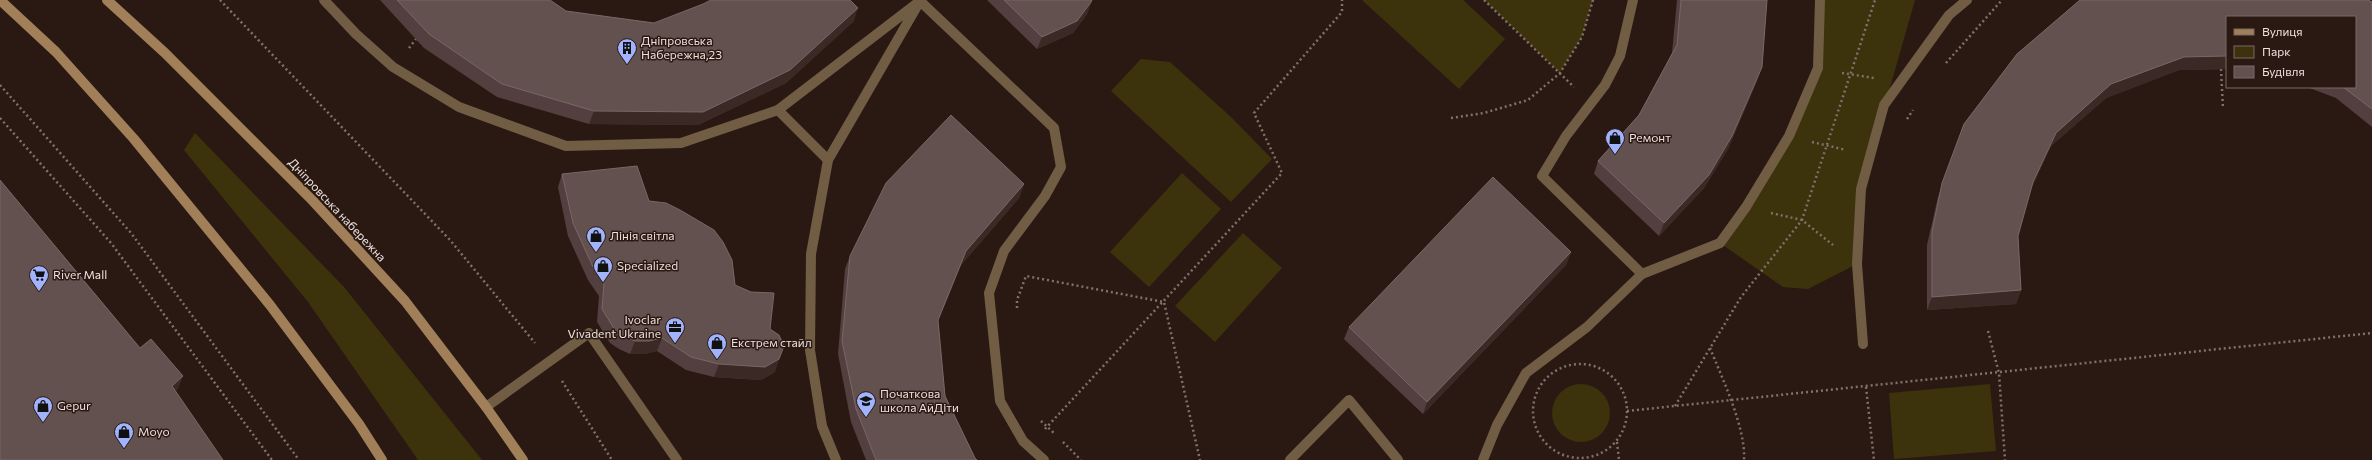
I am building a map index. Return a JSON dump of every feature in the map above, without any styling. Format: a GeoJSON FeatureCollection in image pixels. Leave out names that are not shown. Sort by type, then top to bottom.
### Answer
{"type":"FeatureCollection","features":[{"type":"Feature","properties":{"kind":"main road"},"geometry":{"type":"LineString","coordinates":[[0,0],[56,52],[134,139],[270,305],[359,424],[382,460]]}},
{"type":"Feature","properties":{"kind":"main road","name":"Дніпровська набережна"},"geometry":{"type":"LineString","coordinates":[[107,0],[165,53],[313,201],[405,301],[486,407],[523,460]]}},
{"type":"Feature","properties":{"kind":"lane"},"geometry":{"type":"LineString","coordinates":[[324,0],[356,34],[393,67],[459,107],[566,146],[681,143],[778,110],[920,0]]}},
{"type":"Feature","properties":{"kind":"lane"},"geometry":{"type":"LineString","coordinates":[[836,460],[822,426],[810,350],[811,254],[828,160],[920,0]]}},
{"type":"Feature","properties":{"kind":"lane"},"geometry":{"type":"LineString","coordinates":[[920,0],[1054,128],[1061,167],[1046,196],[1004,251],[989,293],[1000,401],[1023,441],[1044,460]]}},
{"type":"Feature","properties":{"kind":"lane"},"geometry":{"type":"LineString","coordinates":[[1633,0],[1620,56],[1592,104],[1566,136],[1542,176],[1642,274]]}},
{"type":"Feature","properties":{"kind":"lane"},"geometry":{"type":"LineString","coordinates":[[1484,460],[1497,425],[1526,373],[1587,327],[1642,274],[1720,243],[1746,207],[1789,136],[1818,68],[1820,0]]}},
{"type":"Feature","properties":{"kind":"lane"},"geometry":{"type":"LineString","coordinates":[[1863,344],[1857,264],[1861,189],[1884,105],[1949,15],[1967,0]]}},
{"type":"Feature","properties":{"kind":"lane"},"geometry":{"type":"LineString","coordinates":[[778,110],[828,160]]}},
{"type":"Feature","properties":{"kind":"lane"},"geometry":{"type":"LineString","coordinates":[[486,407],[589,333],[677,460]]}},
{"type":"Feature","properties":{"kind":"lane"},"geometry":{"type":"LineString","coordinates":[[1290,460],[1349,400],[1398,460]]}},
{"type":"Feature","properties":{"kind":"path"},"geometry":{"type":"LineString","coordinates":[[220,0],[450,240],[550,362],[612,460]]}},
{"type":"Feature","properties":{"kind":"path"},"geometry":{"type":"LineString","coordinates":[[1028,446],[1164,302],[1282,173],[1254,113],[1342,12],[1342,0]]}},
{"type":"Feature","properties":{"kind":"path"},"geometry":{"type":"LineString","coordinates":[[1484,0],[1592,104]]}},
{"type":"Feature","properties":{"kind":"path"},"geometry":{"type":"LineString","coordinates":[[1451,118],[1484,113],[1528,100],[1560,73],[1582,37],[1592,0]]}},
{"type":"Feature","properties":{"kind":"path"},"geometry":{"type":"LineString","coordinates":[[1675,406],[1741,297],[1802,220],[1875,0]]}},
{"type":"Feature","properties":{"kind":"path"},"geometry":{"type":"LineString","coordinates":[[1944,66],[2002,0]]}},
{"type":"Feature","properties":{"kind":"path"},"geometry":{"type":"LineString","coordinates":[[1818,68],[1900,83]]}},
{"type":"Feature","properties":{"kind":"path"},"geometry":{"type":"LineString","coordinates":[[2222,69],[2223,109]]}},
{"type":"Feature","properties":{"kind":"path"},"geometry":{"type":"LineString","coordinates":[[0,85],[131,233],[299,460]]}},
{"type":"Feature","properties":{"kind":"path"},"geometry":{"type":"LineString","coordinates":[[1904,122],[1917,104]]}},
{"type":"Feature","properties":{"kind":"path"},"geometry":{"type":"LineString","coordinates":[[0,118],[111,242],[272,460]]}},
{"type":"Feature","properties":{"kind":"path"},"geometry":{"type":"LineString","coordinates":[[1789,136],[1870,156]]}},
{"type":"Feature","properties":{"kind":"path"},"geometry":{"type":"LineString","coordinates":[[1746,207],[1802,220],[1857,264]]}},
{"type":"Feature","properties":{"kind":"path"},"geometry":{"type":"LineString","coordinates":[[1016,314],[1017,300],[1026,276],[1164,302]]}},
{"type":"Feature","properties":{"kind":"path"},"geometry":{"type":"LineString","coordinates":[[1164,302],[1200,460]]}},
{"type":"Feature","properties":{"kind":"path"},"geometry":{"type":"LineString","coordinates":[[1988,331],[1999,373],[2005,460]]}},
{"type":"Feature","properties":{"kind":"path"},"geometry":{"type":"LineString","coordinates":[[1627,411],[2372,333]]}},
{"type":"Feature","properties":{"kind":"path"},"geometry":{"type":"LineString","coordinates":[[1710,348],[1730,400],[1745,448],[1744,460]]}},
{"type":"Feature","properties":{"kind":"path"},"geometry":{"type":"LineString","coordinates":[[1578,364],[1594,366],[1609,374],[1616,381],[1624,394],[1627,411],[1624,427],[1617,442],[1604,452],[1588,458],[1562,455],[1548,447],[1538,434],[1532,418],[1533,405],[1537,389],[1548,376],[1561,367],[1578,364]]}},
{"type":"Feature","properties":{"kind":"path"},"geometry":{"type":"LineString","coordinates":[[1866,387],[1874,460]]}},
{"type":"Feature","properties":{"kind":"path"},"geometry":{"type":"LineString","coordinates":[[1038,418],[1081,460]]}},
{"type":"Feature","properties":{"kind":"path"},"geometry":{"type":"LineString","coordinates":[[1617,442],[1619,460]]}},
{"type":"Feature","properties":{"kind":"path"},"geometry":{"type":"LineString","coordinates":[[1562,455],[1562,460]]}},
{"type":"Feature","properties":{"kind":"green space"},"geometry":{"type":"Polygon","coordinates":[[[1362,0],[1463,0],[1505,39],[1459,89],[1362,0]]]}},
{"type":"Feature","properties":{"kind":"green space"},"geometry":{"type":"Polygon","coordinates":[[[1484,0],[1593,0],[1582,37],[1560,73],[1484,0]]]}},
{"type":"Feature","properties":{"kind":"green space"},"geometry":{"type":"Polygon","coordinates":[[[1820,0],[1915,0],[1861,189],[1857,264],[1808,289],[1783,287],[1720,243],[1789,136],[1818,68],[1820,0]]]}},
{"type":"Feature","properties":{"kind":"green space"},"geometry":{"type":"Polygon","coordinates":[[[1141,59],[1170,62],[1231,117],[1272,159],[1231,202],[1111,91],[1141,59]]]}},
{"type":"Feature","properties":{"kind":"green space"},"geometry":{"type":"Polygon","coordinates":[[[195,133],[344,287],[482,460],[418,460],[308,302],[184,150],[195,133]]]}},
{"type":"Feature","properties":{"kind":"green space"},"geometry":{"type":"Polygon","coordinates":[[[1182,173],[1221,209],[1149,287],[1110,252],[1182,173]]]}},
{"type":"Feature","properties":{"kind":"green space"},"geometry":{"type":"Polygon","coordinates":[[[1243,233],[1282,268],[1215,342],[1175,306],[1243,233]]]}},
{"type":"Feature","properties":{"kind":"green space"},"geometry":{"type":"Polygon","coordinates":[[[1575,384],[1587,384],[1602,392],[1610,407],[1610,419],[1602,434],[1587,442],[1575,442],[1560,434],[1552,419],[1552,407],[1560,392],[1575,384]]]}},
{"type":"Feature","properties":{"kind":"green space"},"geometry":{"type":"Polygon","coordinates":[[[1990,384],[1996,451],[1894,459],[1889,393],[1990,384]]]}},
{"type":"Feature","properties":{"kind":"building","name":"Дніпровська Набережна,23"},"geometry":{"type":"Polygon","coordinates":[[[397,0],[550,0],[566,11],[654,23],[711,0],[850,0],[858,8],[790,70],[703,112],[594,111],[502,84],[429,34],[397,0]]]}},
{"type":"Feature","properties":{"kind":"building"},"geometry":{"type":"Polygon","coordinates":[[[1004,0],[1092,0],[1077,21],[1042,37],[1004,0]]]}},
{"type":"Feature","properties":{"kind":"building"},"geometry":{"type":"Polygon","coordinates":[[[1681,0],[1767,0],[1762,67],[1732,136],[1709,175],[1664,223],[1598,161],[1639,115],[1677,45],[1681,0]]]}},
{"type":"Feature","properties":{"kind":"building"},"geometry":{"type":"Polygon","coordinates":[[[2080,0],[2368,0],[2372,2],[2372,109],[2344,88],[2356,88],[2356,16],[2226,16],[2226,56],[2184,57],[2111,84],[2056,133],[2033,182],[2018,236],[2021,290],[1932,297],[1932,232],[1942,183],[1964,124],[2017,54],[2080,0]]]}},
{"type":"Feature","properties":{"kind":"building"},"geometry":{"type":"Polygon","coordinates":[[[951,115],[1024,184],[966,251],[938,320],[945,396],[977,460],[876,460],[856,409],[842,341],[850,256],[886,183],[951,115]]]}},
{"type":"Feature","properties":{"kind":"building"},"geometry":{"type":"Polygon","coordinates":[[[637,166],[649,201],[666,203],[714,230],[723,242],[732,260],[735,285],[751,292],[774,293],[770,329],[779,335],[784,346],[779,359],[765,367],[719,364],[691,357],[662,338],[649,341],[635,341],[615,330],[602,309],[604,283],[593,267],[573,223],[562,174],[637,166]]]}},
{"type":"Feature","properties":{"kind":"building"},"geometry":{"type":"Polygon","coordinates":[[[1493,177],[1571,252],[1427,402],[1349,327],[1493,177]]]}},
{"type":"Feature","properties":{"kind":"building","name":"River Mall"},"geometry":{"type":"Polygon","coordinates":[[[0,180],[140,348],[151,339],[183,376],[172,386],[223,460],[0,460],[0,180]]]}},
{"type":"Feature","properties":{"kind":"place","name":"Дніпровська Набережна,23"},"geometry":{"type":"Point","coordinates":[627,65]}},
{"type":"Feature","properties":{"kind":"place","name":"Ремонт"},"geometry":{"type":"Point","coordinates":[1615,155]}},
{"type":"Feature","properties":{"kind":"place","name":"Лінія світла"},"geometry":{"type":"Point","coordinates":[596,253]}},
{"type":"Feature","properties":{"kind":"place","name":"Specialized"},"geometry":{"type":"Point","coordinates":[603,283]}},
{"type":"Feature","properties":{"kind":"place","name":"River Mall"},"geometry":{"type":"Point","coordinates":[39,292]}},
{"type":"Feature","properties":{"kind":"place","name":"Ivoclar Vivadent Ukraine"},"geometry":{"type":"Point","coordinates":[675,344]}},
{"type":"Feature","properties":{"kind":"place","name":"Екстрем стайл"},"geometry":{"type":"Point","coordinates":[717,360]}},
{"type":"Feature","properties":{"kind":"place","name":"Початкова школа АйДіти"},"geometry":{"type":"Point","coordinates":[866,418]}},
{"type":"Feature","properties":{"kind":"place","name":"Gepur"},"geometry":{"type":"Point","coordinates":[43,423]}},
{"type":"Feature","properties":{"kind":"place","name":"Moyo"},"geometry":{"type":"Point","coordinates":[124,449]}}]}
